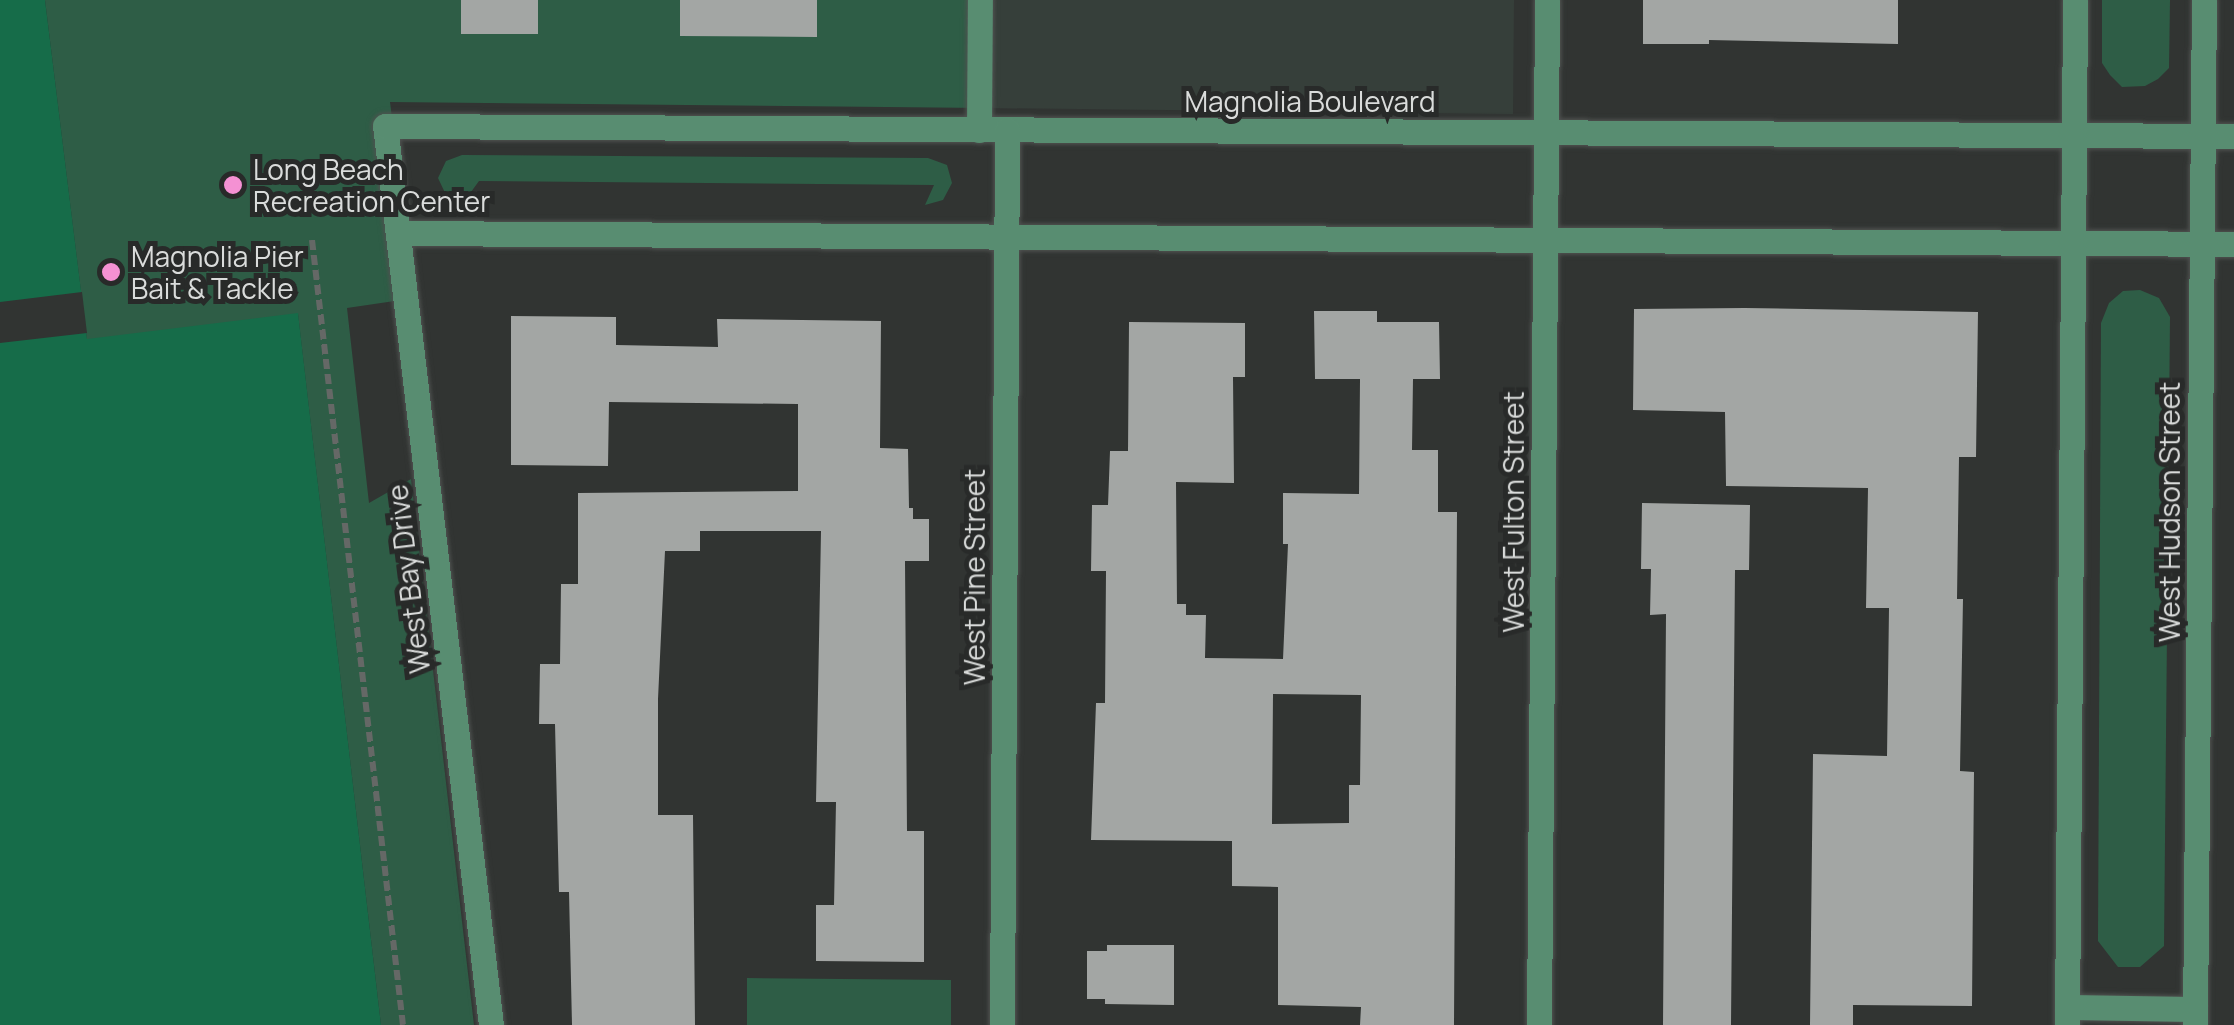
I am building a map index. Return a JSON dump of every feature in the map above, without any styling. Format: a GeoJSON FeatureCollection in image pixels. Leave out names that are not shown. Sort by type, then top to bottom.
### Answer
{"type":"FeatureCollection","features":[{"type":"Feature","properties":{"kind":"street"},"geometry":{"type":"LineString","coordinates":[[979,130],[980,0]]}},
{"type":"Feature","properties":{"kind":"street","name":"West Fulton Street"},"geometry":{"type":"LineString","coordinates":[[1538,1025],[1547,0]]}},
{"type":"Feature","properties":{"kind":"street"},"geometry":{"type":"LineString","coordinates":[[2074,0],[2067,1016],[2195,1017]]}},
{"type":"Feature","properties":{"kind":"street","name":"West Hudson Street"},"geometry":{"type":"LineString","coordinates":[[2195,1017],[2204,0]]}},
{"type":"Feature","properties":{"kind":"street","name":"Magnolia Boulevard"},"geometry":{"type":"LineString","coordinates":[[385,126],[2234,136]]}},
{"type":"Feature","properties":{"kind":"street","name":"West Bay Drive"},"geometry":{"type":"LineString","coordinates":[[385,126],[491,1025]]}},
{"type":"Feature","properties":{"kind":"street","name":"West Pine Street"},"geometry":{"type":"LineString","coordinates":[[1002,1025],[1007,130]]}},
{"type":"Feature","properties":{"kind":"street"},"geometry":{"type":"LineString","coordinates":[[398,232],[2234,244]]}},
{"type":"Feature","properties":{"kind":"path"},"geometry":{"type":"LineString","coordinates":[[312,240],[403,1025]]}},
{"type":"Feature","properties":{"kind":"shaded area"},"geometry":{"type":"Polygon","coordinates":[[[0,0],[45,0],[87,339],[298,313],[381,1025],[0,1025],[0,0]]]}},
{"type":"Feature","properties":{"kind":"shaded area","name":"Long Beach Recreation Center"},"geometry":{"type":"Polygon","coordinates":[[[45,0],[986,0],[985,108],[390,102],[415,298],[347,308],[369,503],[411,479],[474,1025],[381,1025],[298,314],[87,340],[45,0]]]}},
{"type":"Feature","properties":{"kind":"shaded area"},"geometry":{"type":"Polygon","coordinates":[[[986,0],[1514,0],[1513,114],[985,108],[986,0]]]}},
{"type":"Feature","properties":{"kind":"shaded area"},"geometry":{"type":"Polygon","coordinates":[[[2102,0],[2170,0],[2169,68],[2158,79],[2145,86],[2122,87],[2110,75],[2102,63],[2102,0]]]}},
{"type":"Feature","properties":{"kind":"shaded area"},"geometry":{"type":"Polygon","coordinates":[[[462,155],[928,158],[947,165],[952,183],[943,200],[925,205],[934,185],[479,181],[463,203],[447,197],[438,178],[446,161],[462,155]]]}},
{"type":"Feature","properties":{"kind":"shaded area"},"geometry":{"type":"Polygon","coordinates":[[[2140,290],[2159,298],[2170,317],[2164,946],[2140,967],[2118,967],[2098,941],[2101,323],[2109,303],[2123,291],[2140,290]]]}},
{"type":"Feature","properties":{"kind":"shaded area"},"geometry":{"type":"Polygon","coordinates":[[[747,978],[951,980],[951,1025],[747,1025],[747,978]]]}},
{"type":"Feature","properties":{"kind":"pier"},"geometry":{"type":"Polygon","coordinates":[[[82,292],[87,333],[0,343],[0,302],[82,292]]]}},
{"type":"Feature","properties":{"kind":"building"},"geometry":{"type":"Polygon","coordinates":[[[461,0],[538,0],[538,34],[461,34],[461,0]]]}},
{"type":"Feature","properties":{"kind":"building"},"geometry":{"type":"Polygon","coordinates":[[[680,0],[817,0],[817,37],[680,36],[680,0]]]}},
{"type":"Feature","properties":{"kind":"building"},"geometry":{"type":"Polygon","coordinates":[[[1643,0],[1898,0],[1898,44],[1709,40],[1709,44],[1643,44],[1643,0]]]}},
{"type":"Feature","properties":{"kind":"building"},"geometry":{"type":"Polygon","coordinates":[[[1634,309],[1978,312],[1976,457],[1959,457],[1957,599],[1963,599],[1960,771],[1974,772],[1972,1006],[1853,1005],[1853,1025],[1810,1025],[1813,754],[1887,756],[1889,608],[1866,608],[1868,488],[1726,486],[1725,412],[1633,410],[1634,309]]]}},
{"type":"Feature","properties":{"kind":"building"},"geometry":{"type":"Polygon","coordinates":[[[1314,311],[1377,311],[1377,322],[1439,322],[1440,379],[1413,379],[1412,450],[1438,450],[1438,512],[1457,512],[1454,1025],[1360,1025],[1361,1007],[1278,1005],[1278,887],[1232,886],[1232,841],[1091,840],[1096,703],[1105,703],[1106,571],[1091,571],[1092,505],[1108,505],[1110,451],[1128,451],[1129,322],[1245,323],[1245,377],[1233,377],[1234,483],[1176,482],[1177,604],[1186,604],[1186,615],[1206,615],[1205,658],[1283,659],[1288,544],[1283,544],[1283,493],[1359,494],[1360,379],[1315,379],[1314,311]],[[1273,694],[1272,824],[1349,823],[1349,785],[1360,785],[1361,695],[1273,694]]]}},
{"type":"Feature","properties":{"kind":"building"},"geometry":{"type":"Polygon","coordinates":[[[511,316],[616,317],[616,345],[718,347],[717,319],[881,321],[880,448],[908,449],[909,508],[913,508],[913,519],[929,519],[929,561],[905,561],[907,831],[924,831],[924,962],[816,961],[816,905],[834,905],[836,802],[816,802],[821,531],[700,531],[700,551],[665,551],[658,699],[658,815],[693,815],[695,1025],[572,1025],[569,892],[559,892],[555,724],[539,724],[540,664],[560,664],[561,584],[578,584],[578,493],[798,491],[798,404],[609,402],[608,466],[511,465],[511,316]]]}},
{"type":"Feature","properties":{"kind":"building"},"geometry":{"type":"Polygon","coordinates":[[[1642,503],[1750,505],[1749,570],[1735,570],[1731,1025],[1663,1025],[1666,614],[1650,615],[1651,569],[1641,569],[1642,503]]]}},
{"type":"Feature","properties":{"kind":"building"},"geometry":{"type":"Polygon","coordinates":[[[1107,945],[1174,945],[1174,1005],[1105,1004],[1105,999],[1087,999],[1087,951],[1107,951],[1107,945]]]}},
{"type":"Feature","properties":{"kind":"place","name":"Long Beach Recreation Center"},"geometry":{"type":"Point","coordinates":[233,185]}},
{"type":"Feature","properties":{"kind":"place","name":"Magnolia Pier Bait & Tackle"},"geometry":{"type":"Point","coordinates":[111,272]}}]}
